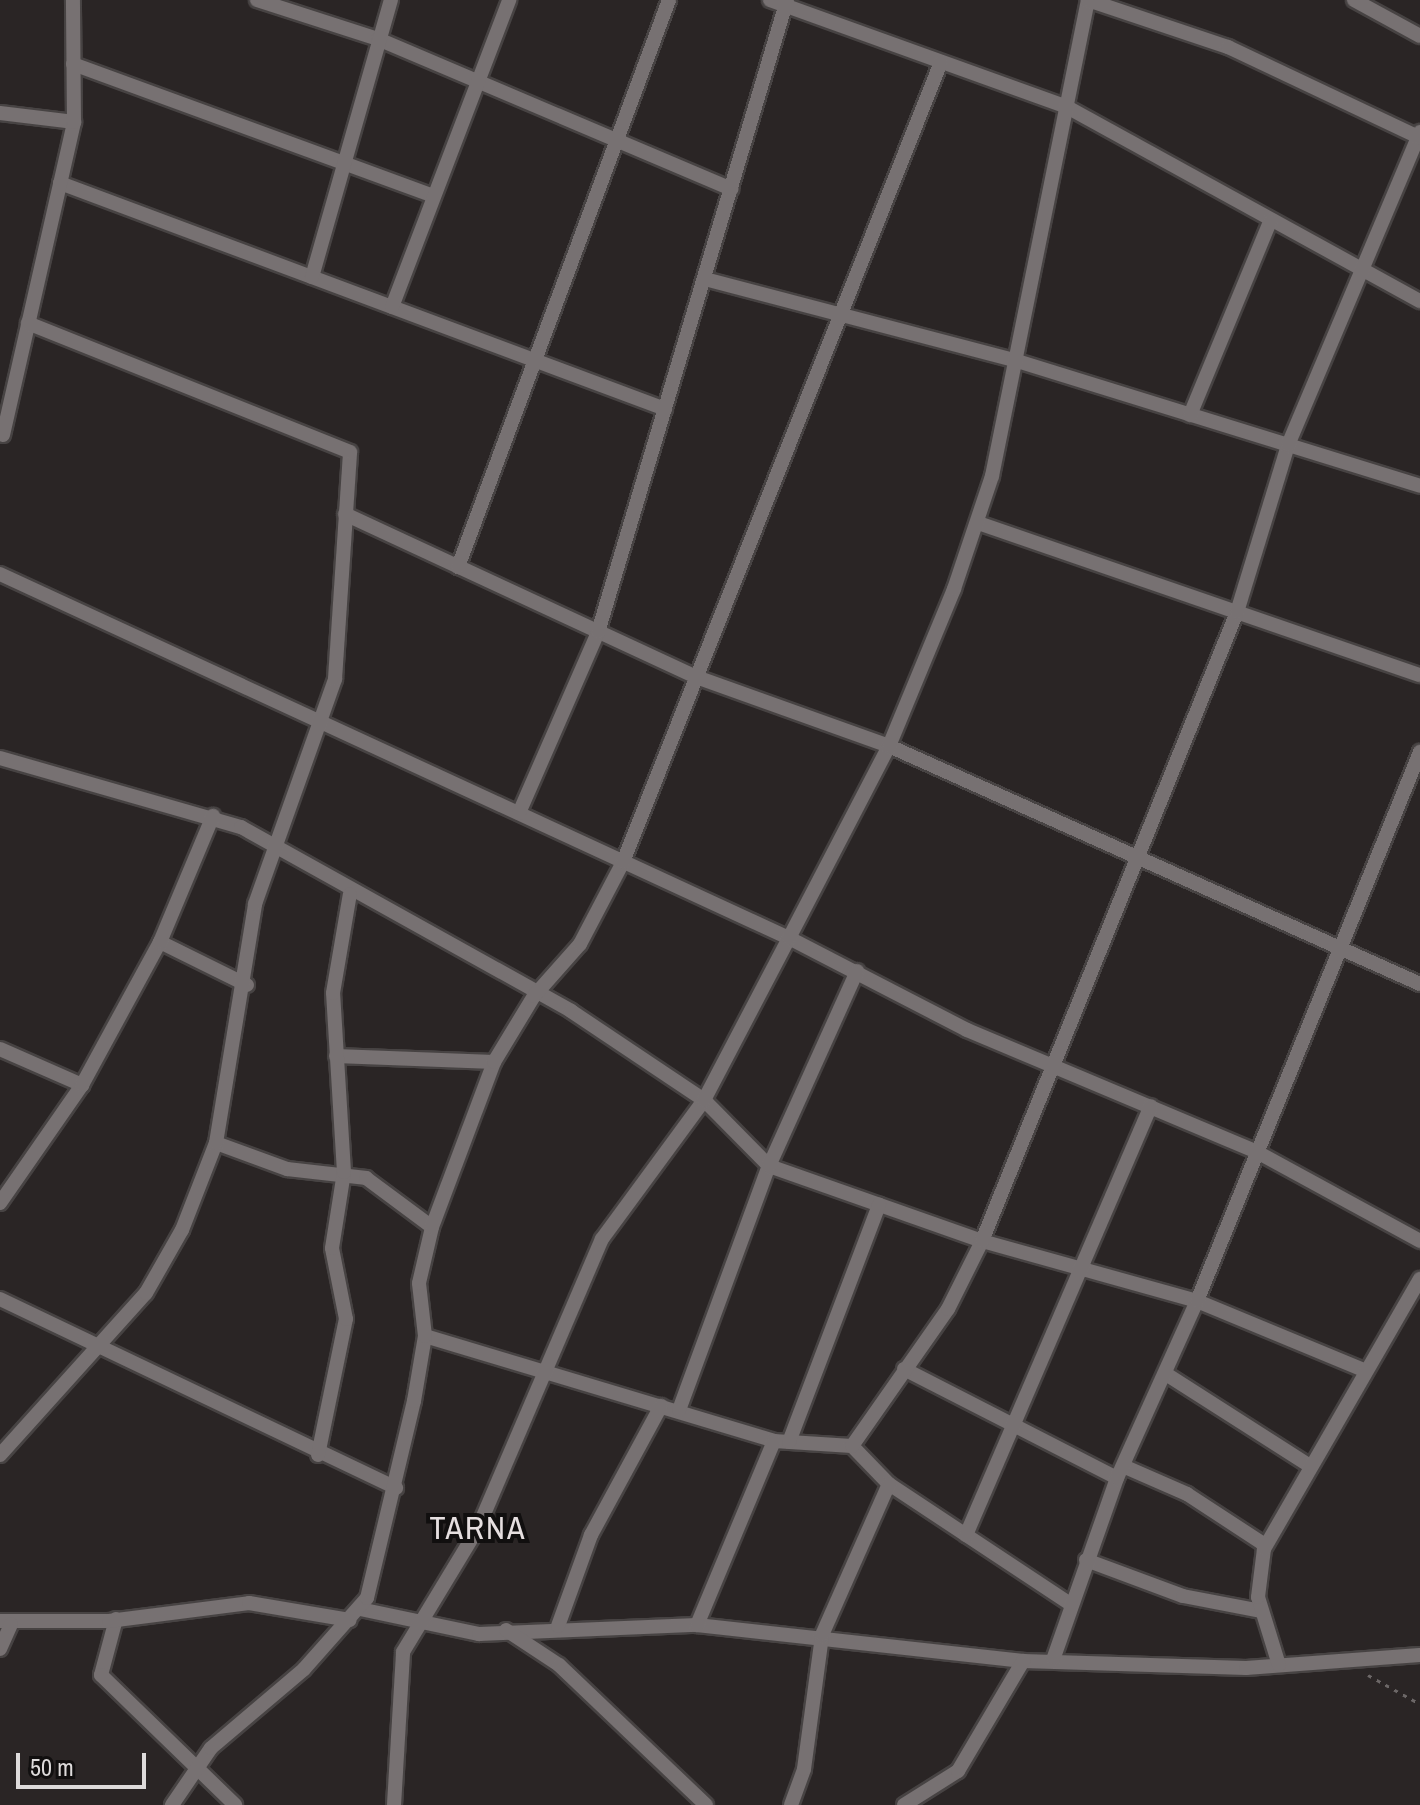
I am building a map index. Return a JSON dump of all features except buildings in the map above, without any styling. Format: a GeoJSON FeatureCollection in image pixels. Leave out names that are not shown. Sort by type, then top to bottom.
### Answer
{"type":"FeatureCollection","features":[{"type":"Feature","properties":{"kind":"street"},"geometry":{"type":"LineString","coordinates":[[3,435],[74,122],[73,0]]}},
{"type":"Feature","properties":{"kind":"street"},"geometry":{"type":"LineString","coordinates":[[257,0],[378,39],[731,189]]}},
{"type":"Feature","properties":{"kind":"street"},"geometry":{"type":"LineString","coordinates":[[312,277],[391,0]]}},
{"type":"Feature","properties":{"kind":"street"},"geometry":{"type":"LineString","coordinates":[[392,307],[509,0]]}},
{"type":"Feature","properties":{"kind":"street"},"geometry":{"type":"LineString","coordinates":[[458,567],[669,0]]}},
{"type":"Feature","properties":{"kind":"street"},"geometry":{"type":"LineString","coordinates":[[770,0],[786,3],[1067,107],[1361,273],[1420,301]]}},
{"type":"Feature","properties":{"kind":"street"},"geometry":{"type":"LineString","coordinates":[[394,1805],[400,1667],[417,1626],[478,1528],[541,1369],[602,1239],[704,1100],[889,746],[978,523],[1017,361],[1088,0],[1228,47],[1419,134],[1288,445],[1237,612],[1051,1063],[982,1241],[948,1309],[852,1446]]}},
{"type":"Feature","properties":{"kind":"street"},"geometry":{"type":"LineString","coordinates":[[1354,0],[1420,36]]}},
{"type":"Feature","properties":{"kind":"street"},"geometry":{"type":"LineString","coordinates":[[519,813],[598,632],[786,3]]}},
{"type":"Feature","properties":{"kind":"street"},"geometry":{"type":"LineString","coordinates":[[172,1805],[197,1764],[355,1614],[374,1580],[396,1488],[425,1336],[419,1283],[432,1227],[494,1062],[534,996],[580,944],[623,862],[699,678],[941,62]]}},
{"type":"Feature","properties":{"kind":"street"},"geometry":{"type":"LineString","coordinates":[[73,64],[434,196]]}},
{"type":"Feature","properties":{"kind":"street"},"geometry":{"type":"LineString","coordinates":[[0,113],[74,122]]}},
{"type":"Feature","properties":{"kind":"street"},"geometry":{"type":"LineString","coordinates":[[60,183],[665,409]]}},
{"type":"Feature","properties":{"kind":"street"},"geometry":{"type":"LineString","coordinates":[[1190,415],[1270,222]]}},
{"type":"Feature","properties":{"kind":"street"},"geometry":{"type":"LineString","coordinates":[[705,279],[842,312],[1017,361],[1420,486]]}},
{"type":"Feature","properties":{"kind":"street"},"geometry":{"type":"LineString","coordinates":[[0,1455],[101,1350],[165,1263],[216,1143],[247,985],[255,904],[322,723],[343,610],[350,452],[28,323]]}},
{"type":"Feature","properties":{"kind":"street"},"geometry":{"type":"LineString","coordinates":[[345,514],[699,678],[889,746],[1337,950],[1420,984]]}},
{"type":"Feature","properties":{"kind":"street"},"geometry":{"type":"LineString","coordinates":[[978,523],[1420,675]]}},
{"type":"Feature","properties":{"kind":"street"},"geometry":{"type":"LineString","coordinates":[[0,574],[789,938],[857,971],[921,1008],[1257,1152],[1420,1241]]}},
{"type":"Feature","properties":{"kind":"street"},"geometry":{"type":"LineString","coordinates":[[1054,1657],[1070,1604],[1120,1472],[1197,1301],[1420,752]]}},
{"type":"Feature","properties":{"kind":"street"},"geometry":{"type":"LineString","coordinates":[[0,758],[213,816],[276,847],[350,894],[534,996],[571,1011],[704,1100],[769,1166],[982,1241],[1197,1301],[1366,1371]]}},
{"type":"Feature","properties":{"kind":"street"},"geometry":{"type":"LineString","coordinates":[[0,1203],[82,1085],[160,942],[213,816]]}},
{"type":"Feature","properties":{"kind":"street"},"geometry":{"type":"LineString","coordinates":[[318,1455],[343,1359],[346,1319],[332,1222],[344,1172],[333,993],[350,894]]}},
{"type":"Feature","properties":{"kind":"street"},"geometry":{"type":"LineString","coordinates":[[160,942],[247,985]]}},
{"type":"Feature","properties":{"kind":"street"},"geometry":{"type":"LineString","coordinates":[[679,1410],[769,1166],[857,971]]}},
{"type":"Feature","properties":{"kind":"street"},"geometry":{"type":"LineString","coordinates":[[0,1049],[82,1085]]}},
{"type":"Feature","properties":{"kind":"street"},"geometry":{"type":"LineString","coordinates":[[336,1056],[494,1062]]}},
{"type":"Feature","properties":{"kind":"street"},"geometry":{"type":"LineString","coordinates":[[966,1535],[1018,1425],[1078,1270],[1151,1106]]}},
{"type":"Feature","properties":{"kind":"street"},"geometry":{"type":"LineString","coordinates":[[216,1143],[287,1169],[344,1172],[366,1178],[432,1227]]}},
{"type":"Feature","properties":{"kind":"street"},"geometry":{"type":"LineString","coordinates":[[697,1625],[781,1441],[879,1205]]}},
{"type":"Feature","properties":{"kind":"street"},"geometry":{"type":"LineString","coordinates":[[1279,1665],[1261,1611],[1265,1545],[1307,1464],[1420,1279]]}},
{"type":"Feature","properties":{"kind":"street"},"geometry":{"type":"LineString","coordinates":[[0,1299],[318,1455],[396,1488]]}},
{"type":"Feature","properties":{"kind":"street"},"geometry":{"type":"LineString","coordinates":[[425,1336],[781,1441],[852,1446],[889,1484],[1070,1604]]}},
{"type":"Feature","properties":{"kind":"street"},"geometry":{"type":"LineString","coordinates":[[904,1369],[1120,1472],[1187,1494],[1265,1545]]}},
{"type":"Feature","properties":{"kind":"street"},"geometry":{"type":"LineString","coordinates":[[1166,1374],[1307,1464]]}},
{"type":"Feature","properties":{"kind":"street"},"geometry":{"type":"LineString","coordinates":[[558,1626],[591,1535],[661,1406]]}},
{"type":"Feature","properties":{"kind":"street"},"geometry":{"type":"LineString","coordinates":[[791,1805],[804,1769],[822,1635],[889,1484]]}},
{"type":"Feature","properties":{"kind":"street"},"geometry":{"type":"LineString","coordinates":[[1086,1560],[1183,1596],[1261,1611]]}},
{"type":"Feature","properties":{"kind":"street"},"geometry":{"type":"LineString","coordinates":[[0,1649],[6,1622],[116,1619],[249,1603],[355,1614],[479,1634],[558,1626],[697,1625],[822,1635],[1023,1661],[1054,1657],[1279,1665],[1420,1655]]}},
{"type":"Feature","properties":{"kind":"street"},"geometry":{"type":"LineString","coordinates":[[116,1619],[101,1675],[197,1764],[235,1805]]}},
{"type":"Feature","properties":{"kind":"street"},"geometry":{"type":"LineString","coordinates":[[506,1630],[559,1665],[706,1805]]}},
{"type":"Feature","properties":{"kind":"street"},"geometry":{"type":"LineString","coordinates":[[904,1805],[958,1771],[1023,1661]]}},
{"type":"Feature","properties":{"kind":"path"},"geometry":{"type":"LineString","coordinates":[[1339,1659],[1420,1704]]}},
{"type":"Feature","properties":{"kind":"district","name":"TARNA"},"geometry":{"type":"Point","coordinates":[478,1528]}}]}
